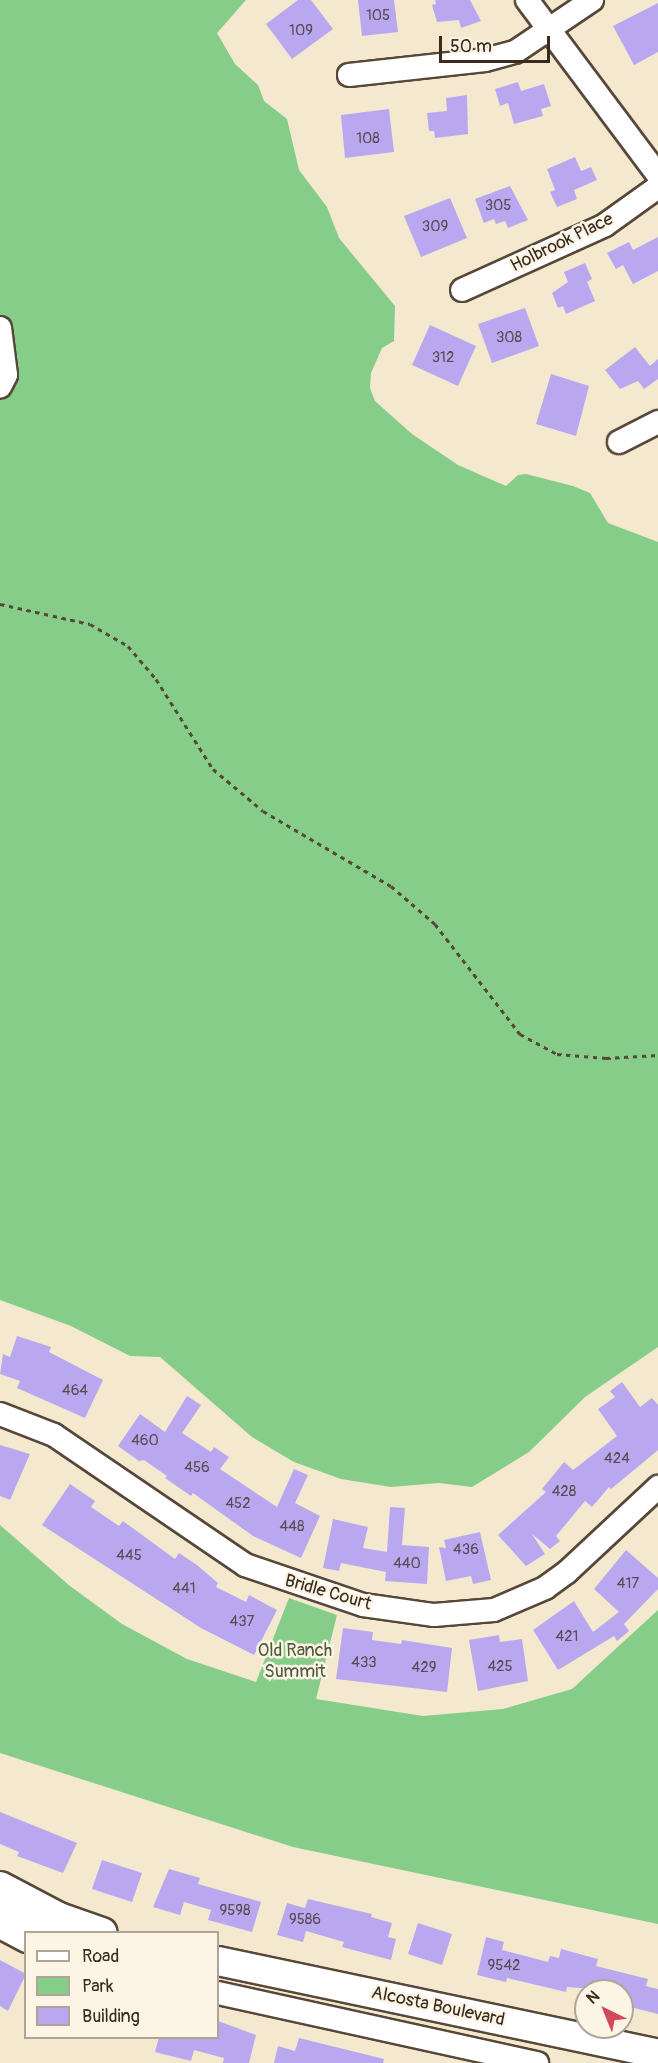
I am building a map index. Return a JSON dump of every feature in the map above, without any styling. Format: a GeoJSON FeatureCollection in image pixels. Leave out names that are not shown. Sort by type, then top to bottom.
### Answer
{"type":"FeatureCollection","features":[{"type":"Feature","properties":{"kind":"main road"},"geometry":{"type":"LineString","coordinates":[[0,1886],[59,1917],[99,1931]]}},
{"type":"Feature","properties":{"kind":"main road"},"geometry":{"type":"LineString","coordinates":[[0,1909],[46,1931]]}},
{"type":"Feature","properties":{"kind":"main road","name":"Alcosta Boulevard"},"geometry":{"type":"LineString","coordinates":[[219,1961],[538,2053],[658,2054]]}},
{"type":"Feature","properties":{"kind":"main road","name":"Alcosta Boulevard"},"geometry":{"type":"LineString","coordinates":[[219,1977],[538,2053],[617,2063]]}},
{"type":"Feature","properties":{"kind":"street"},"geometry":{"type":"LineString","coordinates":[[527,0],[658,175]]}},
{"type":"Feature","properties":{"kind":"street"},"geometry":{"type":"LineString","coordinates":[[348,75],[485,60],[515,52],[592,0]]}},
{"type":"Feature","properties":{"kind":"street","name":"Holbrook Place"},"geometry":{"type":"LineString","coordinates":[[462,290],[605,225],[658,187]]}},
{"type":"Feature","properties":{"kind":"street"},"geometry":{"type":"LineString","coordinates":[[0,328],[6,375],[0,387]]}},
{"type":"Feature","properties":{"kind":"street"},"geometry":{"type":"LineString","coordinates":[[619,442],[658,422]]}},
{"type":"Feature","properties":{"kind":"street","name":"Bridle Court"},"geometry":{"type":"LineString","coordinates":[[0,1414],[54,1435],[245,1565],[354,1603],[434,1615],[494,1610],[545,1588],[567,1572],[658,1487]]}},
{"type":"Feature","properties":{"kind":"street"},"geometry":{"type":"LineString","coordinates":[[0,1927],[24,1940]]}},
{"type":"Feature","properties":{"kind":"street","name":"Alcosta Boulevard"},"geometry":{"type":"LineString","coordinates":[[219,1993],[538,2053]]}},
{"type":"Feature","properties":{"kind":"path"},"geometry":{"type":"LineString","coordinates":[[0,604],[90,624],[128,646],[156,679],[213,769],[263,811],[392,886],[435,924],[520,1034],[557,1054],[606,1058],[658,1055]]}},
{"type":"Feature","properties":{"kind":"green space"},"geometry":{"type":"Polygon","coordinates":[[[0,0],[246,0],[217,33],[235,64],[258,85],[264,101],[287,119],[299,170],[327,207],[339,238],[395,306],[394,341],[382,348],[371,373],[370,388],[375,401],[412,434],[458,465],[506,486],[518,475],[526,474],[573,486],[590,493],[608,523],[658,542],[658,1347],[585,1397],[529,1452],[472,1487],[439,1483],[391,1487],[341,1479],[294,1462],[252,1437],[160,1357],[130,1356],[71,1326],[0,1300],[0,0]]]}},
{"type":"Feature","properties":{"kind":"green space","name":"Old Ranch Summit"},"geometry":{"type":"Polygon","coordinates":[[[0,1525],[70,1586],[122,1624],[187,1659],[256,1682],[289,1598],[337,1615],[316,1699],[423,1716],[503,1709],[572,1689],[658,1610],[658,1924],[293,1847],[0,1753],[0,1525]]]}},
{"type":"Feature","properties":{"kind":"building"},"geometry":{"type":"Polygon","coordinates":[[[298,0],[311,0],[333,29],[292,59],[266,24],[298,0]]]}},
{"type":"Feature","properties":{"kind":"building"},"geometry":{"type":"Polygon","coordinates":[[[358,0],[394,0],[398,32],[362,36],[358,0]]]}},
{"type":"Feature","properties":{"kind":"building"},"geometry":{"type":"Polygon","coordinates":[[[435,0],[470,0],[481,21],[461,28],[459,20],[437,22],[432,5],[436,4],[435,0]]]}},
{"type":"Feature","properties":{"kind":"building"},"geometry":{"type":"Polygon","coordinates":[[[658,3],[658,52],[634,65],[613,26],[658,3]]]}},
{"type":"Feature","properties":{"kind":"building"},"geometry":{"type":"Polygon","coordinates":[[[518,82],[521,91],[544,84],[551,106],[541,109],[543,116],[514,124],[508,103],[500,106],[495,89],[518,82]]]}},
{"type":"Feature","properties":{"kind":"building"},"geometry":{"type":"Polygon","coordinates":[[[467,95],[468,134],[435,138],[434,131],[429,131],[427,113],[447,111],[446,98],[467,95]]]}},
{"type":"Feature","properties":{"kind":"building"},"geometry":{"type":"Polygon","coordinates":[[[389,109],[394,152],[345,158],[341,115],[389,109]]]}},
{"type":"Feature","properties":{"kind":"building"},"geometry":{"type":"Polygon","coordinates":[[[575,157],[581,171],[591,167],[597,180],[574,190],[577,199],[557,207],[550,192],[555,190],[547,169],[575,157]]]}},
{"type":"Feature","properties":{"kind":"building"},"geometry":{"type":"Polygon","coordinates":[[[510,186],[528,220],[508,228],[505,221],[496,224],[494,219],[484,223],[475,199],[510,186]]]}},
{"type":"Feature","properties":{"kind":"building"},"geometry":{"type":"Polygon","coordinates":[[[450,198],[467,238],[421,257],[404,216],[450,198]]]}},
{"type":"Feature","properties":{"kind":"building"},"geometry":{"type":"Polygon","coordinates":[[[658,237],[658,271],[633,284],[623,265],[616,269],[607,253],[629,242],[633,250],[658,237]]]}},
{"type":"Feature","properties":{"kind":"building"},"geometry":{"type":"Polygon","coordinates":[[[585,263],[592,279],[587,282],[595,301],[566,314],[563,306],[558,308],[552,293],[568,282],[564,272],[585,263]]]}},
{"type":"Feature","properties":{"kind":"building"},"geometry":{"type":"Polygon","coordinates":[[[525,308],[539,346],[492,363],[478,324],[525,308]]]}},
{"type":"Feature","properties":{"kind":"building"},"geometry":{"type":"Polygon","coordinates":[[[430,325],[476,346],[458,386],[412,365],[430,325]]]}},
{"type":"Feature","properties":{"kind":"building"},"geometry":{"type":"Polygon","coordinates":[[[635,347],[650,366],[658,359],[658,379],[644,389],[638,381],[620,389],[605,370],[635,347]]]}},
{"type":"Feature","properties":{"kind":"building"},"geometry":{"type":"Polygon","coordinates":[[[551,374],[589,386],[576,436],[536,424],[551,374]]]}},
{"type":"Feature","properties":{"kind":"building"},"geometry":{"type":"Polygon","coordinates":[[[17,1336],[51,1347],[49,1352],[103,1380],[85,1418],[17,1388],[20,1381],[0,1374],[3,1354],[10,1357],[17,1336]]]}},
{"type":"Feature","properties":{"kind":"building"},"geometry":{"type":"Polygon","coordinates":[[[622,1382],[640,1407],[652,1398],[658,1405],[658,1450],[611,1489],[609,1487],[592,1507],[585,1501],[556,1536],[560,1541],[550,1549],[532,1534],[545,1554],[526,1566],[498,1535],[546,1492],[542,1489],[564,1462],[573,1470],[617,1436],[598,1409],[615,1397],[610,1391],[622,1382]]]}},
{"type":"Feature","properties":{"kind":"building"},"geometry":{"type":"Polygon","coordinates":[[[187,1396],[201,1405],[182,1433],[211,1452],[214,1447],[229,1457],[220,1469],[277,1507],[294,1469],[308,1475],[295,1503],[320,1516],[301,1558],[253,1536],[193,1493],[191,1496],[165,1478],[167,1476],[144,1460],[139,1461],[118,1446],[140,1414],[165,1432],[187,1396]]]}},
{"type":"Feature","properties":{"kind":"building"},"geometry":{"type":"Polygon","coordinates":[[[0,1445],[30,1454],[10,1500],[0,1496],[0,1445]]]}},
{"type":"Feature","properties":{"kind":"building"},"geometry":{"type":"Polygon","coordinates":[[[70,1484],[95,1501],[91,1507],[119,1526],[123,1521],[175,1559],[179,1553],[197,1565],[218,1583],[216,1587],[246,1602],[249,1595],[277,1610],[254,1655],[201,1628],[42,1525],[70,1484]]]}},
{"type":"Feature","properties":{"kind":"building"},"geometry":{"type":"Polygon","coordinates":[[[390,1507],[405,1508],[402,1545],[429,1547],[427,1584],[385,1581],[386,1572],[341,1563],[339,1571],[323,1568],[333,1519],[368,1527],[363,1548],[387,1552],[390,1507]]]}},
{"type":"Feature","properties":{"kind":"building"},"geometry":{"type":"Polygon","coordinates":[[[480,1532],[491,1580],[473,1584],[471,1576],[446,1581],[439,1547],[446,1548],[444,1540],[480,1532]]]}},
{"type":"Feature","properties":{"kind":"building"},"geometry":{"type":"Polygon","coordinates":[[[626,1550],[658,1578],[658,1589],[624,1624],[629,1631],[617,1641],[614,1636],[558,1670],[533,1630],[574,1601],[593,1632],[619,1612],[594,1589],[626,1550]]]}},
{"type":"Feature","properties":{"kind":"building"},"geometry":{"type":"Polygon","coordinates":[[[343,1628],[373,1632],[372,1640],[401,1644],[402,1640],[452,1648],[447,1692],[336,1679],[343,1628]]]}},
{"type":"Feature","properties":{"kind":"building"},"geometry":{"type":"Polygon","coordinates":[[[499,1635],[500,1642],[522,1639],[528,1681],[478,1691],[469,1640],[499,1635]]]}},
{"type":"Feature","properties":{"kind":"building"},"geometry":{"type":"Polygon","coordinates":[[[0,1812],[77,1843],[63,1873],[17,1856],[19,1852],[0,1844],[0,1812]]]}},
{"type":"Feature","properties":{"kind":"building"},"geometry":{"type":"Polygon","coordinates":[[[102,1860],[142,1873],[132,1902],[92,1889],[102,1860]]]}},
{"type":"Feature","properties":{"kind":"building"},"geometry":{"type":"Polygon","coordinates":[[[169,1869],[200,1878],[198,1884],[261,1902],[252,1932],[208,1920],[211,1910],[184,1902],[180,1915],[153,1907],[169,1869]]]}},
{"type":"Feature","properties":{"kind":"building"},"geometry":{"type":"Polygon","coordinates":[[[308,1899],[372,1914],[371,1917],[392,1923],[388,1937],[396,1939],[391,1960],[342,1947],[344,1942],[306,1931],[303,1942],[277,1935],[287,1903],[305,1908],[308,1899]]]}},
{"type":"Feature","properties":{"kind":"building"},"geometry":{"type":"Polygon","coordinates":[[[418,1923],[452,1934],[442,1965],[408,1954],[418,1923]]]}},
{"type":"Feature","properties":{"kind":"building"},"geometry":{"type":"Polygon","coordinates":[[[486,1937],[504,1942],[502,1950],[548,1962],[550,1956],[559,1958],[561,1949],[598,1959],[596,1966],[648,1979],[646,1986],[658,1989],[658,2014],[634,2008],[634,1979],[574,1979],[574,1988],[567,1987],[566,1992],[507,1978],[506,1982],[477,1975],[486,1937]]]}},
{"type":"Feature","properties":{"kind":"building"},"geometry":{"type":"Polygon","coordinates":[[[0,1960],[24,1973],[24,1978],[8,2011],[0,2006],[0,1960]]]}},
{"type":"Feature","properties":{"kind":"building"},"geometry":{"type":"Polygon","coordinates":[[[219,2021],[256,2035],[249,2063],[223,2063],[224,2058],[194,2050],[191,2061],[155,2052],[158,2039],[219,2039],[219,2021]]]}},
{"type":"Feature","properties":{"kind":"building"},"geometry":{"type":"Polygon","coordinates":[[[299,2038],[384,2059],[383,2063],[274,2063],[278,2046],[295,2051],[299,2038]]]}}]}
